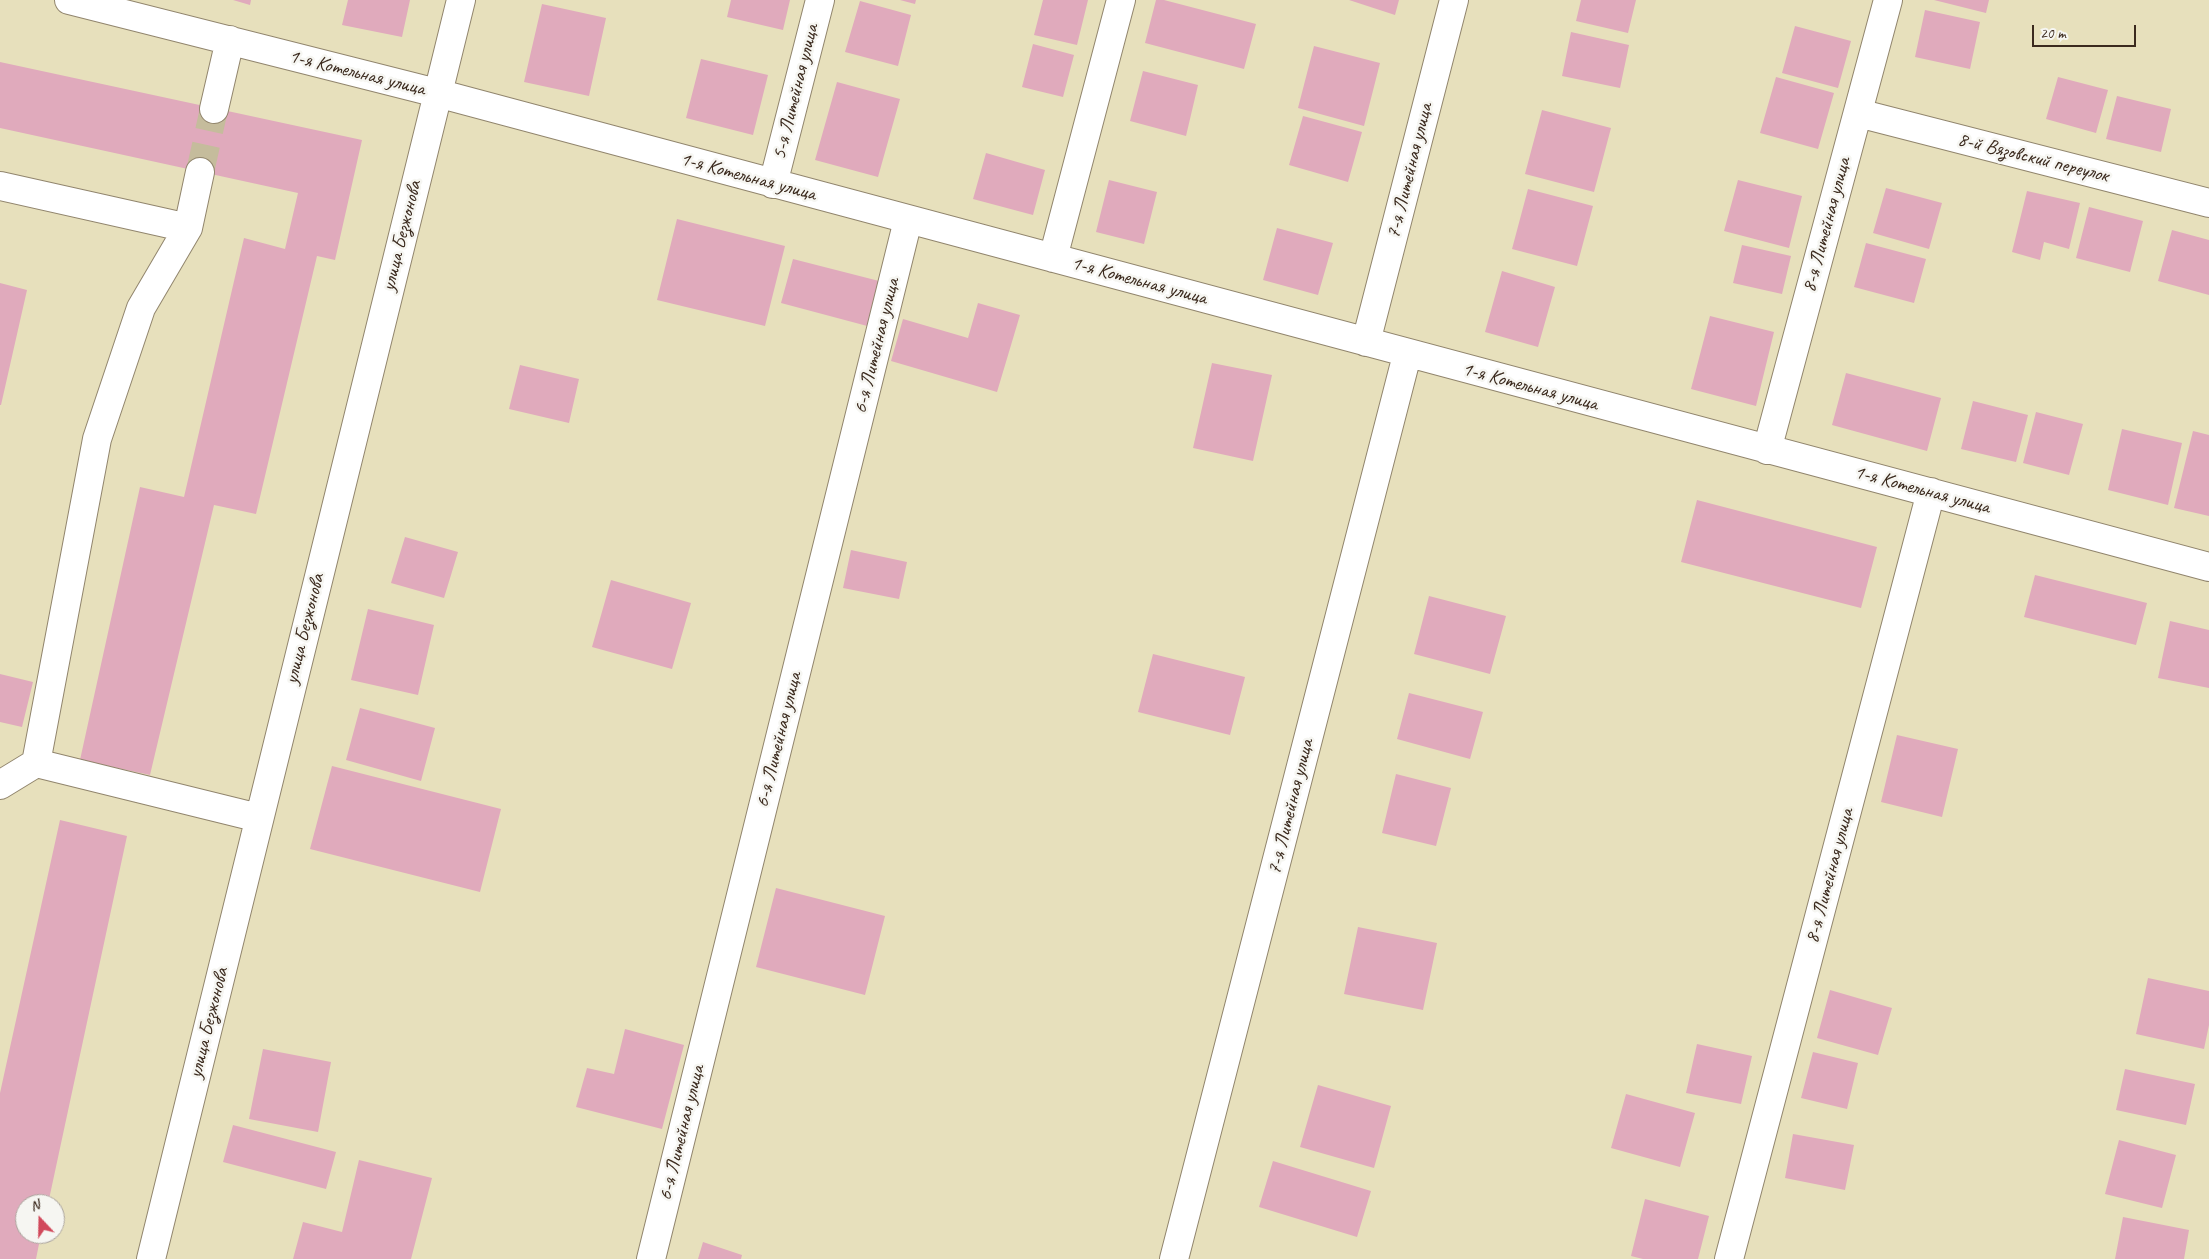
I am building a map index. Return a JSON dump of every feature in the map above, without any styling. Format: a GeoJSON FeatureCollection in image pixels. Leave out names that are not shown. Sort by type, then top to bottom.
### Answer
{"type":"FeatureCollection","features":[{"type":"Feature","properties":{"kind":"street","name":"1-я Котельная улица"},"geometry":{"type":"LineString","coordinates":[[69,0],[147,9],[230,40],[437,93],[1366,342],[1408,355],[2209,567]]}},
{"type":"Feature","properties":{"kind":"street","name":"улица Безжонова"},"geometry":{"type":"LineString","coordinates":[[151,1259],[461,0]]}},
{"type":"Feature","properties":{"kind":"street","name":"5-я Литейная улица"},"geometry":{"type":"LineString","coordinates":[[773,184],[820,0]]}},
{"type":"Feature","properties":{"kind":"street"},"geometry":{"type":"LineString","coordinates":[[1053,258],[1121,0]]}},
{"type":"Feature","properties":{"kind":"street","name":"7-я Литейная улица"},"geometry":{"type":"LineString","coordinates":[[1366,342],[1454,0]]}},
{"type":"Feature","properties":{"kind":"street","name":"8-я Литейная улица"},"geometry":{"type":"LineString","coordinates":[[1767,450],[1888,0]]}},
{"type":"Feature","properties":{"kind":"street"},"geometry":{"type":"LineString","coordinates":[[214,109],[230,40]]}},
{"type":"Feature","properties":{"kind":"street","name":"8-й Вязовский переулок"},"geometry":{"type":"LineString","coordinates":[[1858,113],[2209,203]]}},
{"type":"Feature","properties":{"kind":"street"},"geometry":{"type":"LineString","coordinates":[[36,763],[97,439],[141,308],[188,228],[200,172]]}},
{"type":"Feature","properties":{"kind":"street"},"geometry":{"type":"LineString","coordinates":[[0,186],[188,228]]}},
{"type":"Feature","properties":{"kind":"street","name":"6-я Литейная улица"},"geometry":{"type":"LineString","coordinates":[[651,1259],[908,220]]}},
{"type":"Feature","properties":{"kind":"street","name":"7-я Литейная улица"},"geometry":{"type":"LineString","coordinates":[[1174,1259],[1408,355]]}},
{"type":"Feature","properties":{"kind":"street","name":"8-я Литейная улица"},"geometry":{"type":"LineString","coordinates":[[1729,1259],[1931,492]]}},
{"type":"Feature","properties":{"kind":"street"},"geometry":{"type":"LineString","coordinates":[[0,785],[36,763],[259,818]]}},
{"type":"Feature","properties":{"kind":"building"},"geometry":{"type":"Polygon","coordinates":[[[233,0],[251,0],[250,5],[233,0]]]}},
{"type":"Feature","properties":{"kind":"building"},"geometry":{"type":"Polygon","coordinates":[[[348,0],[410,0],[402,37],[342,25],[348,0]]]}},
{"type":"Feature","properties":{"kind":"building"},"geometry":{"type":"Polygon","coordinates":[[[731,0],[790,0],[783,30],[727,17],[731,0]]]}},
{"type":"Feature","properties":{"kind":"building"},"geometry":{"type":"Polygon","coordinates":[[[900,0],[916,0],[915,4],[900,0]]]}},
{"type":"Feature","properties":{"kind":"building"},"geometry":{"type":"Polygon","coordinates":[[[1043,0],[1088,0],[1077,45],[1034,35],[1043,0]]]}},
{"type":"Feature","properties":{"kind":"building"},"geometry":{"type":"Polygon","coordinates":[[[1156,0],[1164,0],[1256,24],[1244,69],[1145,43],[1156,0]]]}},
{"type":"Feature","properties":{"kind":"building"},"geometry":{"type":"Polygon","coordinates":[[[1349,0],[1399,0],[1395,15],[1349,0]]]}},
{"type":"Feature","properties":{"kind":"building"},"geometry":{"type":"Polygon","coordinates":[[[1581,0],[1636,0],[1628,33],[1576,21],[1581,0]]]}},
{"type":"Feature","properties":{"kind":"building"},"geometry":{"type":"Polygon","coordinates":[[[1934,0],[1989,0],[1986,13],[1934,0]]]}},
{"type":"Feature","properties":{"kind":"building"},"geometry":{"type":"Polygon","coordinates":[[[860,1],[911,15],[898,66],[845,52],[860,1]]]}},
{"type":"Feature","properties":{"kind":"building"},"geometry":{"type":"Polygon","coordinates":[[[542,4],[606,18],[589,96],[524,82],[542,4]]]}},
{"type":"Feature","properties":{"kind":"building"},"geometry":{"type":"Polygon","coordinates":[[[1925,10],[1980,22],[1970,69],[1915,57],[1925,10]]]}},
{"type":"Feature","properties":{"kind":"building"},"geometry":{"type":"Polygon","coordinates":[[[1795,26],[1851,41],[1838,88],[1782,73],[1795,26]]]}},
{"type":"Feature","properties":{"kind":"building"},"geometry":{"type":"Polygon","coordinates":[[[1571,32],[1629,45],[1620,88],[1562,76],[1571,32]]]}},
{"type":"Feature","properties":{"kind":"building"},"geometry":{"type":"Polygon","coordinates":[[[1033,44],[1074,55],[1063,97],[1022,87],[1033,44]]]}},
{"type":"Feature","properties":{"kind":"building"},"geometry":{"type":"Polygon","coordinates":[[[1314,46],[1380,63],[1364,126],[1298,108],[1314,46]]]}},
{"type":"Feature","properties":{"kind":"building"},"geometry":{"type":"Polygon","coordinates":[[[701,59],[768,75],[753,135],[686,118],[701,59]]]}},
{"type":"Feature","properties":{"kind":"building"},"geometry":{"type":"Polygon","coordinates":[[[0,62],[362,140],[335,260],[317,256],[256,514],[214,505],[150,775],[80,760],[140,487],[184,497],[244,238],[285,249],[298,193],[0,128],[0,62]]]}},
{"type":"Feature","properties":{"kind":"building"},"geometry":{"type":"Polygon","coordinates":[[[1143,71],[1198,85],[1186,136],[1130,121],[1143,71]]]}},
{"type":"Feature","properties":{"kind":"building"},"geometry":{"type":"Polygon","coordinates":[[[1776,77],[1834,93],[1818,149],[1760,133],[1776,77]]]}},
{"type":"Feature","properties":{"kind":"building"},"geometry":{"type":"Polygon","coordinates":[[[2058,77],[2108,90],[2096,133],[2046,119],[2058,77]]]}},
{"type":"Feature","properties":{"kind":"building"},"geometry":{"type":"Polygon","coordinates":[[[837,82],[900,99],[878,177],[815,160],[837,82]]]}},
{"type":"Feature","properties":{"kind":"building"},"geometry":{"type":"Polygon","coordinates":[[[2117,96],[2171,109],[2161,152],[2106,139],[2117,96]]]}},
{"type":"Feature","properties":{"kind":"building"},"geometry":{"type":"Polygon","coordinates":[[[1542,110],[1611,128],[1594,192],[1525,174],[1542,110]]]}},
{"type":"Feature","properties":{"kind":"building"},"geometry":{"type":"Polygon","coordinates":[[[1303,116],[1362,132],[1348,182],[1289,165],[1303,116]]]}},
{"type":"Feature","properties":{"kind":"building"},"geometry":{"type":"Polygon","coordinates":[[[986,153],[1045,170],[1033,215],[973,199],[986,153]]]}},
{"type":"Feature","properties":{"kind":"building"},"geometry":{"type":"Polygon","coordinates":[[[1109,180],[1157,192],[1144,244],[1096,232],[1109,180]]]}},
{"type":"Feature","properties":{"kind":"building"},"geometry":{"type":"Polygon","coordinates":[[[1738,180],[1802,196],[1789,248],[1724,231],[1738,180]]]}},
{"type":"Feature","properties":{"kind":"building"},"geometry":{"type":"Polygon","coordinates":[[[1886,188],[1942,203],[1929,249],[1873,233],[1886,188]]]}},
{"type":"Feature","properties":{"kind":"building"},"geometry":{"type":"Polygon","coordinates":[[[1528,189],[1593,206],[1577,266],[1512,249],[1528,189]]]}},
{"type":"Feature","properties":{"kind":"building"},"geometry":{"type":"Polygon","coordinates":[[[2027,191],[2080,203],[2069,249],[2044,242],[2040,260],[2012,252],[2027,191]]]}},
{"type":"Feature","properties":{"kind":"building"},"geometry":{"type":"Polygon","coordinates":[[[2089,207],[2143,221],[2130,272],[2076,258],[2089,207]]]}},
{"type":"Feature","properties":{"kind":"building"},"geometry":{"type":"Polygon","coordinates":[[[677,219],[785,246],[765,326],[657,300],[677,219]]]}},
{"type":"Feature","properties":{"kind":"building"},"geometry":{"type":"Polygon","coordinates":[[[1277,228],[1333,243],[1318,295],[1263,280],[1277,228]]]}},
{"type":"Feature","properties":{"kind":"building"},"geometry":{"type":"Polygon","coordinates":[[[2172,230],[2209,240],[2209,295],[2158,281],[2172,230]]]}},
{"type":"Feature","properties":{"kind":"building"},"geometry":{"type":"Polygon","coordinates":[[[1866,243],[1926,259],[1914,303],[1854,287],[1866,243]]]}},
{"type":"Feature","properties":{"kind":"building"},"geometry":{"type":"Polygon","coordinates":[[[1742,245],[1791,256],[1782,294],[1733,283],[1742,245]]]}},
{"type":"Feature","properties":{"kind":"building"},"geometry":{"type":"Polygon","coordinates":[[[793,259],[883,282],[871,327],[781,303],[793,259]]]}},
{"type":"Feature","properties":{"kind":"building"},"geometry":{"type":"Polygon","coordinates":[[[1502,271],[1555,287],[1538,347],[1485,332],[1502,271]]]}},
{"type":"Feature","properties":{"kind":"building"},"geometry":{"type":"Polygon","coordinates":[[[0,283],[27,290],[1,405],[0,405],[0,283]]]}},
{"type":"Feature","properties":{"kind":"building"},"geometry":{"type":"Polygon","coordinates":[[[978,303],[1020,315],[997,392],[891,361],[903,319],[968,338],[978,303]]]}},
{"type":"Feature","properties":{"kind":"building"},"geometry":{"type":"Polygon","coordinates":[[[1710,316],[1774,332],[1756,406],[1691,389],[1710,316]]]}},
{"type":"Feature","properties":{"kind":"building"},"geometry":{"type":"Polygon","coordinates":[[[1212,363],[1272,375],[1253,461],[1193,448],[1212,363]]]}},
{"type":"Feature","properties":{"kind":"building"},"geometry":{"type":"Polygon","coordinates":[[[520,365],[579,379],[569,423],[509,409],[520,365]]]}},
{"type":"Feature","properties":{"kind":"building"},"geometry":{"type":"Polygon","coordinates":[[[1846,373],[1941,398],[1927,451],[1832,425],[1846,373]]]}},
{"type":"Feature","properties":{"kind":"building"},"geometry":{"type":"Polygon","coordinates":[[[1973,401],[2028,415],[2016,462],[1961,449],[1973,401]]]}},
{"type":"Feature","properties":{"kind":"building"},"geometry":{"type":"Polygon","coordinates":[[[2036,412],[2083,424],[2069,475],[2023,463],[2036,412]]]}},
{"type":"Feature","properties":{"kind":"building"},"geometry":{"type":"Polygon","coordinates":[[[2122,429],[2182,443],[2168,505],[2108,490],[2122,429]]]}},
{"type":"Feature","properties":{"kind":"building"},"geometry":{"type":"Polygon","coordinates":[[[2193,431],[2209,435],[2209,516],[2174,508],[2193,431]]]}},
{"type":"Feature","properties":{"kind":"building"},"geometry":{"type":"Polygon","coordinates":[[[1697,500],[1877,547],[1861,608],[1681,562],[1697,500]]]}},
{"type":"Feature","properties":{"kind":"building"},"geometry":{"type":"Polygon","coordinates":[[[405,537],[458,552],[444,598],[391,583],[405,537]]]}},
{"type":"Feature","properties":{"kind":"building"},"geometry":{"type":"Polygon","coordinates":[[[851,550],[907,562],[899,599],[843,588],[851,550]]]}},
{"type":"Feature","properties":{"kind":"building"},"geometry":{"type":"Polygon","coordinates":[[[2035,575],[2147,603],[2136,645],[2024,617],[2035,575]]]}},
{"type":"Feature","properties":{"kind":"building"},"geometry":{"type":"Polygon","coordinates":[[[611,580],[691,603],[672,669],[592,647],[611,580]]]}},
{"type":"Feature","properties":{"kind":"building"},"geometry":{"type":"Polygon","coordinates":[[[1429,596],[1506,616],[1490,674],[1414,654],[1429,596]]]}},
{"type":"Feature","properties":{"kind":"building"},"geometry":{"type":"Polygon","coordinates":[[[368,609],[434,625],[418,695],[351,680],[368,609]]]}},
{"type":"Feature","properties":{"kind":"building"},"geometry":{"type":"Polygon","coordinates":[[[2170,621],[2209,630],[2209,688],[2158,678],[2170,621]]]}},
{"type":"Feature","properties":{"kind":"building"},"geometry":{"type":"Polygon","coordinates":[[[1153,654],[1245,677],[1230,735],[1138,712],[1153,654]]]}},
{"type":"Feature","properties":{"kind":"building"},"geometry":{"type":"Polygon","coordinates":[[[0,674],[33,682],[22,727],[0,722],[0,674]]]}},
{"type":"Feature","properties":{"kind":"building"},"geometry":{"type":"Polygon","coordinates":[[[1409,693],[1483,712],[1470,759],[1397,739],[1409,693]]]}},
{"type":"Feature","properties":{"kind":"building"},"geometry":{"type":"Polygon","coordinates":[[[360,708],[435,728],[421,781],[346,760],[360,708]]]}},
{"type":"Feature","properties":{"kind":"building"},"geometry":{"type":"Polygon","coordinates":[[[1897,735],[1958,749],[1942,817],[1881,802],[1897,735]]]}},
{"type":"Feature","properties":{"kind":"building"},"geometry":{"type":"Polygon","coordinates":[[[332,766],[501,809],[480,892],[310,849],[332,766]]]}},
{"type":"Feature","properties":{"kind":"building"},"geometry":{"type":"Polygon","coordinates":[[[1396,774],[1451,788],[1436,846],[1382,833],[1396,774]]]}},
{"type":"Feature","properties":{"kind":"building"},"geometry":{"type":"Polygon","coordinates":[[[60,820],[127,836],[50,1194],[15,1194],[15,1244],[39,1244],[36,1259],[0,1259],[0,1093],[60,820]]]}},
{"type":"Feature","properties":{"kind":"building"},"geometry":{"type":"Polygon","coordinates":[[[776,888],[885,916],[865,995],[756,967],[776,888]]]}},
{"type":"Feature","properties":{"kind":"building"},"geometry":{"type":"Polygon","coordinates":[[[1358,927],[1437,943],[1423,1010],[1344,994],[1358,927]]]}},
{"type":"Feature","properties":{"kind":"building"},"geometry":{"type":"Polygon","coordinates":[[[2148,978],[2209,991],[2209,1025],[2204,1049],[2136,1034],[2148,978]]]}},
{"type":"Feature","properties":{"kind":"building"},"geometry":{"type":"Polygon","coordinates":[[[1830,990],[1892,1008],[1878,1055],[1817,1038],[1830,990]]]}},
{"type":"Feature","properties":{"kind":"building"},"geometry":{"type":"Polygon","coordinates":[[[625,1029],[684,1045],[662,1129],[576,1107],[587,1068],[614,1074],[625,1029]]]}},
{"type":"Feature","properties":{"kind":"building"},"geometry":{"type":"Polygon","coordinates":[[[1697,1044],[1752,1056],[1741,1104],[1686,1093],[1697,1044]]]}},
{"type":"Feature","properties":{"kind":"building"},"geometry":{"type":"Polygon","coordinates":[[[263,1049],[331,1062],[318,1132],[249,1119],[263,1049]]]}},
{"type":"Feature","properties":{"kind":"building"},"geometry":{"type":"Polygon","coordinates":[[[1813,1052],[1858,1063],[1847,1109],[1801,1098],[1813,1052]]]}},
{"type":"Feature","properties":{"kind":"building"},"geometry":{"type":"Polygon","coordinates":[[[2125,1069],[2195,1084],[2186,1125],[2116,1110],[2125,1069]]]}},
{"type":"Feature","properties":{"kind":"building"},"geometry":{"type":"Polygon","coordinates":[[[1318,1085],[1391,1106],[1374,1168],[1300,1147],[1318,1085]]]}},
{"type":"Feature","properties":{"kind":"building"},"geometry":{"type":"Polygon","coordinates":[[[1626,1094],[1695,1113],[1680,1167],[1611,1148],[1626,1094]]]}},
{"type":"Feature","properties":{"kind":"building"},"geometry":{"type":"Polygon","coordinates":[[[233,1125],[336,1152],[326,1189],[223,1162],[233,1125]]]}},
{"type":"Feature","properties":{"kind":"building"},"geometry":{"type":"Polygon","coordinates":[[[1793,1134],[1854,1145],[1845,1190],[1785,1178],[1793,1134]]]}},
{"type":"Feature","properties":{"kind":"building"},"geometry":{"type":"Polygon","coordinates":[[[2119,1140],[2176,1155],[2162,1208],[2105,1194],[2119,1140]]]}},
{"type":"Feature","properties":{"kind":"building"},"geometry":{"type":"Polygon","coordinates":[[[359,1160],[432,1178],[411,1259],[293,1259],[303,1222],[342,1232],[359,1160]]]}},
{"type":"Feature","properties":{"kind":"building"},"geometry":{"type":"Polygon","coordinates":[[[1273,1161],[1371,1191],[1357,1237],[1259,1207],[1273,1161]]]}},
{"type":"Feature","properties":{"kind":"building"},"geometry":{"type":"Polygon","coordinates":[[[1645,1199],[1709,1216],[1698,1259],[1643,1259],[1631,1256],[1645,1199]]]}},
{"type":"Feature","properties":{"kind":"building"},"geometry":{"type":"Polygon","coordinates":[[[2123,1217],[2189,1230],[2184,1259],[2115,1259],[2123,1217]]]}},
{"type":"Feature","properties":{"kind":"building"},"geometry":{"type":"Polygon","coordinates":[[[703,1242],[742,1255],[741,1259],[698,1259],[703,1242]]]}},
{"type":"Feature","properties":{"kind":"tunnel"},"geometry":{"type":"LineString","coordinates":[[200,172],[214,109]]}}]}
